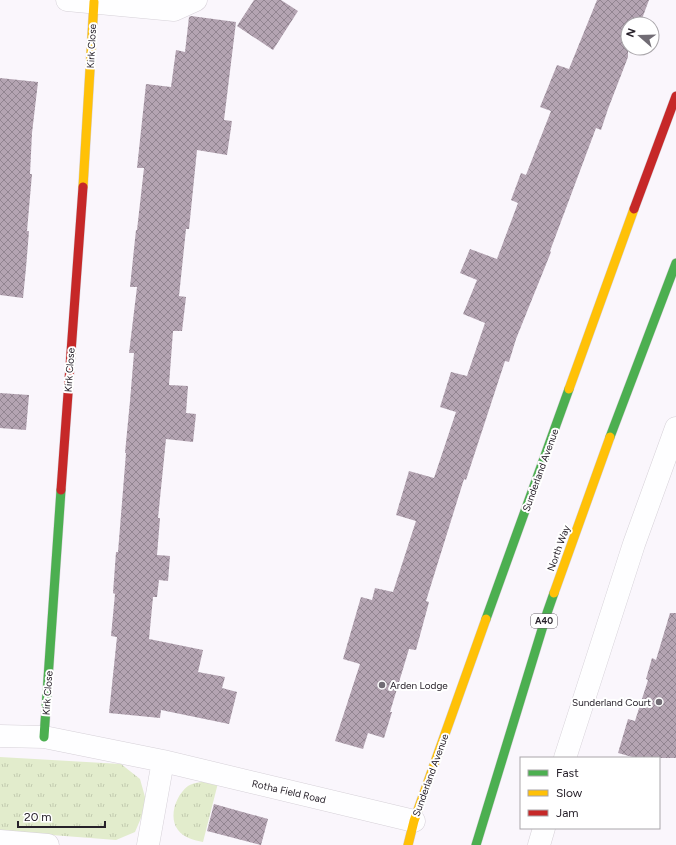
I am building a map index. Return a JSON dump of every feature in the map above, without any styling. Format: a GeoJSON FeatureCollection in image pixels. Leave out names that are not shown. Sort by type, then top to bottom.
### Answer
{"type":"FeatureCollection","features":[{"type":"Feature","properties":{"kind":"main road","name":"Kirk Close"},"geometry":{"type":"LineString","coordinates":[[44,737],[94,2]]}},
{"type":"Feature","properties":{"kind":"main road","name":"Sunderland Avenue"},"geometry":{"type":"LineString","coordinates":[[408,845],[414,821],[590,328],[676,96]]}},
{"type":"Feature","properties":{"kind":"main road","name":"North Way"},"geometry":{"type":"LineString","coordinates":[[476,845],[547,613],[623,400],[676,263]]}},
{"type":"Feature","properties":{"kind":"street"},"geometry":{"type":"LineString","coordinates":[[67,0],[174,10],[196,0]]}},
{"type":"Feature","properties":{"kind":"street"},"geometry":{"type":"LineString","coordinates":[[565,757],[634,544],[676,428]]}},
{"type":"Feature","properties":{"kind":"street","name":"Rotha Field Road"},"geometry":{"type":"LineString","coordinates":[[0,736],[44,737],[163,761],[414,821]]}},
{"type":"Feature","properties":{"kind":"street"},"geometry":{"type":"LineString","coordinates":[[148,845],[163,761]]}},
{"type":"Feature","properties":{"kind":"street"},"geometry":{"type":"LineString","coordinates":[[539,845],[544,829]]}},
{"type":"Feature","properties":{"kind":"street"},"geometry":{"type":"LineString","coordinates":[[0,841],[48,845]]}},
{"type":"Feature","properties":{"kind":"green space"},"geometry":{"type":"Polygon","coordinates":[[[0,757],[121,764],[140,779],[147,804],[135,832],[116,840],[0,831],[0,757]]]}},
{"type":"Feature","properties":{"kind":"green space"},"geometry":{"type":"Polygon","coordinates":[[[209,781],[218,783],[203,842],[189,838],[180,833],[175,825],[174,813],[177,800],[188,786],[209,781]]]}},
{"type":"Feature","properties":{"kind":"building"},"geometry":{"type":"Polygon","coordinates":[[[254,0],[281,0],[298,11],[273,50],[237,26],[254,0]]]}},
{"type":"Feature","properties":{"kind":"building"},"geometry":{"type":"Polygon","coordinates":[[[597,0],[649,0],[643,16],[620,16],[620,56],[628,57],[601,130],[596,128],[550,251],[551,252],[516,339],[509,362],[505,361],[466,480],[464,479],[426,601],[429,602],[416,650],[409,649],[390,712],[392,712],[384,738],[368,733],[363,749],[335,741],[360,664],[343,659],[361,597],[372,600],[375,588],[393,592],[416,521],[396,515],[409,471],[434,478],[456,412],[440,407],[451,372],[467,376],[485,323],[463,314],[477,280],[460,273],[470,249],[497,259],[518,203],[511,200],[521,173],[526,175],[551,111],[540,107],[557,65],[569,69],[597,0]]]}},
{"type":"Feature","properties":{"kind":"building"},"geometry":{"type":"Polygon","coordinates":[[[191,16],[236,22],[224,120],[232,121],[227,155],[197,150],[189,229],[186,229],[179,296],[186,297],[182,331],[173,331],[169,385],[188,386],[186,413],[196,414],[193,442],[166,439],[158,518],[160,518],[157,555],[170,556],[168,581],[159,580],[157,597],[153,597],[149,639],[203,650],[198,672],[225,677],[222,688],[237,692],[229,724],[161,710],[160,718],[109,713],[117,637],[111,636],[115,594],[113,593],[116,552],[118,552],[134,353],[129,353],[137,287],[130,287],[144,168],[137,168],[146,84],[171,87],[176,50],[185,52],[189,17],[191,16]]]}},
{"type":"Feature","properties":{"kind":"building"},"geometry":{"type":"Polygon","coordinates":[[[0,78],[38,82],[32,133],[30,174],[32,174],[27,231],[29,231],[23,298],[0,295],[0,78]]]}},
{"type":"Feature","properties":{"kind":"building"},"geometry":{"type":"Polygon","coordinates":[[[0,393],[29,395],[26,430],[0,428],[0,393]]]}},
{"type":"Feature","properties":{"kind":"building","name":"Sunderland Court"},"geometry":{"type":"Polygon","coordinates":[[[670,613],[676,613],[676,758],[632,757],[618,753],[628,719],[635,721],[648,680],[646,679],[652,658],[656,660],[670,613]]]}},
{"type":"Feature","properties":{"kind":"building"},"geometry":{"type":"Polygon","coordinates":[[[214,804],[268,819],[261,845],[207,831],[214,804]]]}},
{"type":"Feature","properties":{"kind":"traffic: fast"},"geometry":{"type":"LineString","coordinates":[[610,437],[676,263]]}},
{"type":"Feature","properties":{"kind":"traffic: fast"},"geometry":{"type":"LineString","coordinates":[[486,619],[569,389]]}},
{"type":"Feature","properties":{"kind":"traffic: fast"},"geometry":{"type":"LineString","coordinates":[[44,737],[61,490]]}},
{"type":"Feature","properties":{"kind":"traffic: fast"},"geometry":{"type":"LineString","coordinates":[[476,845],[554,593]]}},
{"type":"Feature","properties":{"kind":"traffic: slow"},"geometry":{"type":"LineString","coordinates":[[83,187],[94,2]]}},
{"type":"Feature","properties":{"kind":"traffic: slow"},"geometry":{"type":"LineString","coordinates":[[569,389],[634,209]]}},
{"type":"Feature","properties":{"kind":"traffic: slow"},"geometry":{"type":"LineString","coordinates":[[554,593],[610,437]]}},
{"type":"Feature","properties":{"kind":"traffic: slow"},"geometry":{"type":"LineString","coordinates":[[408,845],[414,821],[486,619]]}},
{"type":"Feature","properties":{"kind":"traffic: jam"},"geometry":{"type":"LineString","coordinates":[[634,209],[676,96]]}},
{"type":"Feature","properties":{"kind":"traffic: jam"},"geometry":{"type":"LineString","coordinates":[[61,490],[83,187]]}},
{"type":"Feature","properties":{"kind":"place","name":"Arden Lodge"},"geometry":{"type":"Point","coordinates":[382,685]}},
{"type":"Feature","properties":{"kind":"place","name":"Sunderland Court"},"geometry":{"type":"Point","coordinates":[659,702]}}]}
